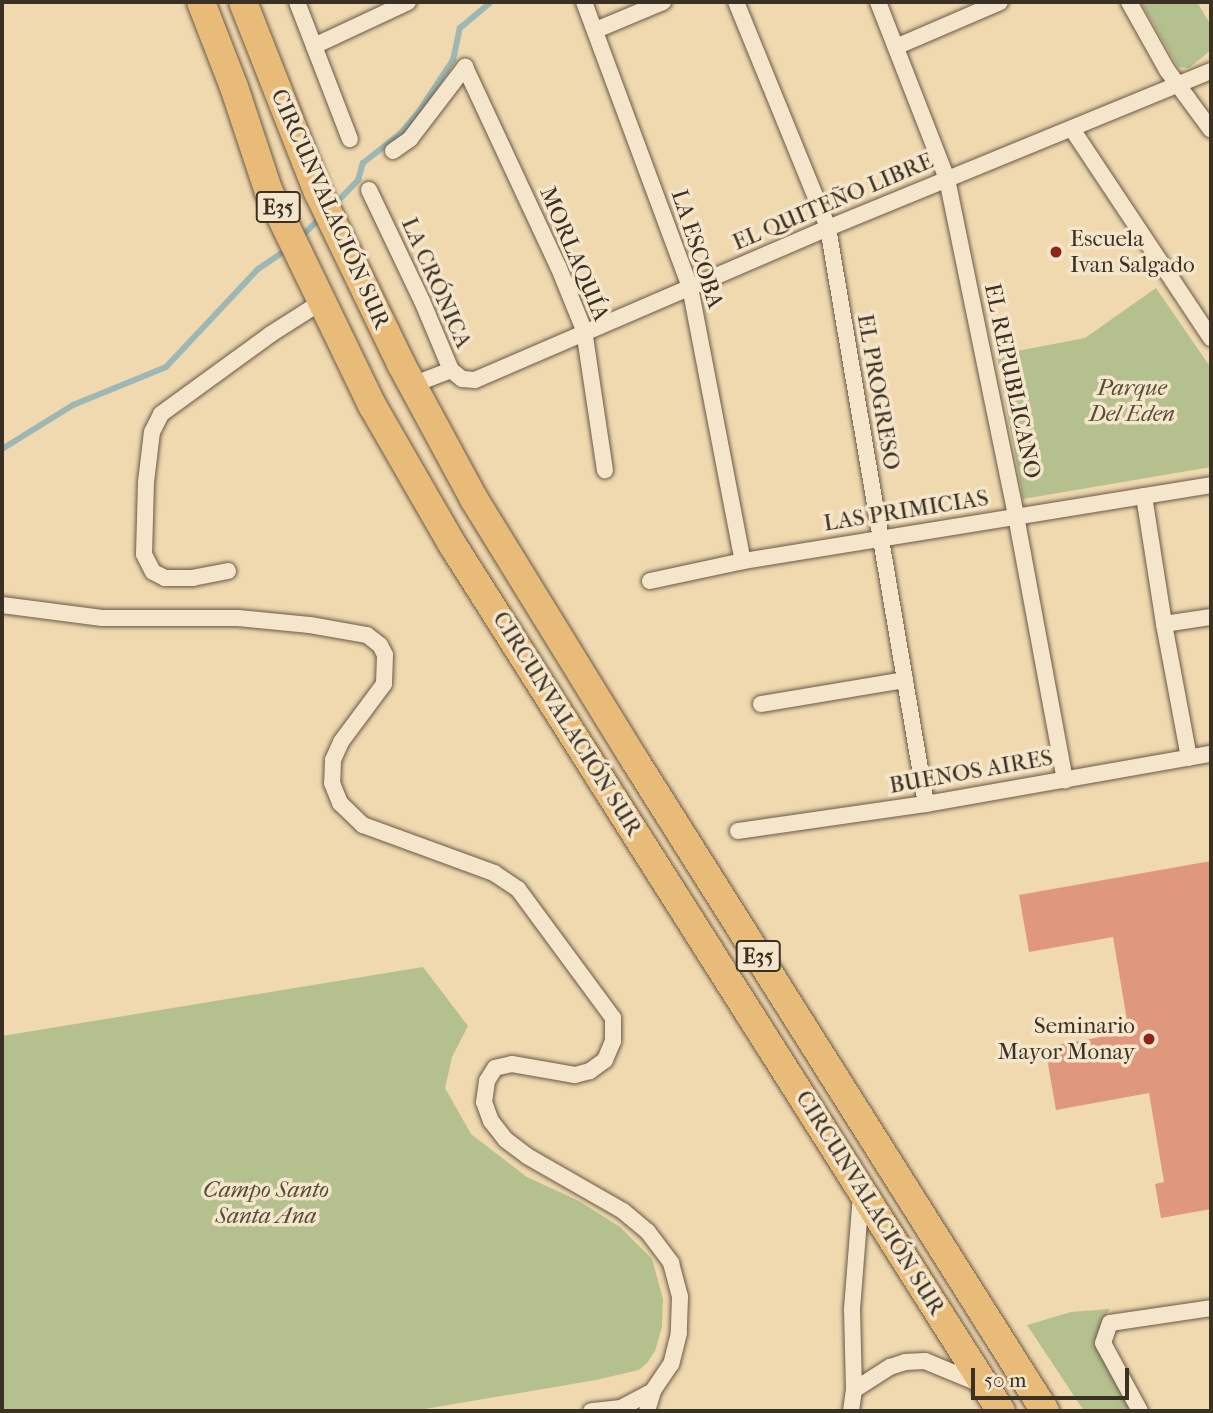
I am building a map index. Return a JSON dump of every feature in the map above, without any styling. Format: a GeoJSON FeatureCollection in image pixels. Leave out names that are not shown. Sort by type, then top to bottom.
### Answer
{"type":"FeatureCollection","features":[{"type":"Feature","properties":{"kind":"highway","name":"CIRCUNVALACIÓN SUR"},"geometry":{"type":"LineString","coordinates":[[201,2],[234,87],[269,192],[372,405],[452,544],[840,1152],[1001,1411]]}},
{"type":"Feature","properties":{"kind":"highway","name":"CIRCUNVALACIÓN SUR"},"geometry":{"type":"LineString","coordinates":[[243,2],[318,191],[412,385],[474,499],[1045,1411]]}},
{"type":"Feature","properties":{"kind":"street"},"geometry":{"type":"LineString","coordinates":[[297,2],[350,139]]}},
{"type":"Feature","properties":{"kind":"street"},"geometry":{"type":"LineString","coordinates":[[314,46],[408,2]]}},
{"type":"Feature","properties":{"kind":"street","name":"LA ESCOBA"},"geometry":{"type":"LineString","coordinates":[[584,2],[690,287],[743,561]]}},
{"type":"Feature","properties":{"kind":"street"},"geometry":{"type":"LineString","coordinates":[[596,30],[663,2]]}},
{"type":"Feature","properties":{"kind":"street","name":"EL PROGRESO"},"geometry":{"type":"LineString","coordinates":[[736,2],[828,228],[926,804]]}},
{"type":"Feature","properties":{"kind":"street","name":"EL REPUBLICANO"},"geometry":{"type":"LineString","coordinates":[[878,2],[898,46],[947,179],[1016,516],[1065,779]]}},
{"type":"Feature","properties":{"kind":"street"},"geometry":{"type":"LineString","coordinates":[[898,46],[1000,2]]}},
{"type":"Feature","properties":{"kind":"street"},"geometry":{"type":"LineString","coordinates":[[1129,2],[1179,85],[1211,130]]}},
{"type":"Feature","properties":{"kind":"street","name":"MORLAQUÍA"},"geometry":{"type":"LineString","coordinates":[[393,151],[410,139],[465,67],[558,266],[584,330],[605,470]]}},
{"type":"Feature","properties":{"kind":"street","name":"EL QUITEÑO LIBRE"},"geometry":{"type":"LineString","coordinates":[[475,380],[584,330],[1211,71]]}},
{"type":"Feature","properties":{"kind":"street"},"geometry":{"type":"LineString","coordinates":[[1072,129],[1211,338]]}},
{"type":"Feature","properties":{"kind":"street","name":"LA CRÓNICA"},"geometry":{"type":"LineString","coordinates":[[369,190],[422,300],[451,370],[462,379],[475,380]]}},
{"type":"Feature","properties":{"kind":"street"},"geometry":{"type":"LineString","coordinates":[[228,571],[193,578],[165,578],[153,572],[144,554],[146,482],[152,432],[161,414],[321,302]]}},
{"type":"Feature","properties":{"kind":"street"},"geometry":{"type":"LineString","coordinates":[[412,385],[451,370]]}},
{"type":"Feature","properties":{"kind":"street","name":"LAS PRIMICIAS"},"geometry":{"type":"LineString","coordinates":[[650,581],[743,561],[1211,485]]}},
{"type":"Feature","properties":{"kind":"street"},"geometry":{"type":"LineString","coordinates":[[1144,496],[1189,758]]}},
{"type":"Feature","properties":{"kind":"street"},"geometry":{"type":"LineString","coordinates":[[2,605],[102,618],[238,618],[310,625],[350,630],[367,635],[380,645],[385,656],[384,684],[341,742],[331,772],[335,793],[350,816],[363,825],[494,873],[518,889],[613,1018],[612,1041],[605,1060],[590,1070],[575,1075],[512,1064],[495,1068],[487,1081],[484,1102],[491,1121],[506,1140],[527,1156],[624,1211],[648,1232],[671,1263],[680,1297],[679,1333],[671,1364],[653,1391],[648,1411]]}},
{"type":"Feature","properties":{"kind":"street"},"geometry":{"type":"LineString","coordinates":[[1164,624],[1211,617]]}},
{"type":"Feature","properties":{"kind":"street"},"geometry":{"type":"LineString","coordinates":[[761,704],[905,680]]}},
{"type":"Feature","properties":{"kind":"street","name":"BUENOS AIRES"},"geometry":{"type":"LineString","coordinates":[[738,831],[926,804],[1211,754]]}},
{"type":"Feature","properties":{"kind":"street"},"geometry":{"type":"LineString","coordinates":[[840,1152],[861,1189],[852,1309],[854,1390],[851,1411]]}},
{"type":"Feature","properties":{"kind":"street"},"geometry":{"type":"LineString","coordinates":[[1140,1411],[1103,1343],[1110,1323],[1211,1308]]}},
{"type":"Feature","properties":{"kind":"street"},"geometry":{"type":"LineString","coordinates":[[854,1390],[890,1367],[925,1361],[968,1382],[984,1386]]}},
{"type":"Feature","properties":{"kind":"street"},"geometry":{"type":"LineString","coordinates":[[591,1411],[621,1408],[653,1391]]}},
{"type":"Feature","properties":{"kind":"green space"},"geometry":{"type":"Polygon","coordinates":[[[1141,2],[1197,2],[1209,22],[1211,50],[1189,68],[1178,67],[1141,2]]]}},
{"type":"Feature","properties":{"kind":"green space","name":"Parque Del Eden"},"geometry":{"type":"Polygon","coordinates":[[[1156,288],[1211,368],[1211,467],[1023,499],[997,355],[1085,338],[1156,288]]]}},
{"type":"Feature","properties":{"kind":"green space","name":"Campo Santo Santa Ana"},"geometry":{"type":"Polygon","coordinates":[[[423,967],[468,1026],[452,1057],[445,1088],[471,1134],[527,1177],[579,1201],[620,1227],[652,1259],[663,1299],[662,1327],[655,1351],[647,1363],[639,1370],[596,1380],[413,1411],[2,1411],[2,1036],[423,967]]]}},
{"type":"Feature","properties":{"kind":"green space"},"geometry":{"type":"Polygon","coordinates":[[[1110,1309],[1094,1343],[1132,1411],[1084,1411],[1027,1325],[1071,1312],[1110,1309]]]}},
{"type":"Feature","properties":{"kind":"building","name":"Seminario Mayor Monay"},"geometry":{"type":"Polygon","coordinates":[[[1211,861],[1211,1209],[1161,1218],[1155,1184],[1164,1182],[1149,1093],[1056,1110],[1045,1047],[1129,1032],[1113,937],[1029,952],[1019,895],[1211,861]]]}},
{"type":"Feature","properties":{"kind":"waterway"},"geometry":{"type":"LineString","coordinates":[[334,205],[358,180],[363,163],[401,133],[420,110],[453,60],[460,28],[491,2]]}},
{"type":"Feature","properties":{"kind":"waterway"},"geometry":{"type":"LineString","coordinates":[[299,239],[321,217]]}},
{"type":"Feature","properties":{"kind":"waterway"},"geometry":{"type":"LineString","coordinates":[[2,449],[73,405],[166,367],[258,269],[288,249]]}},
{"type":"Feature","properties":{"kind":"place","name":"Escuela Ivan Salgado"},"geometry":{"type":"Point","coordinates":[1056,252]}},
{"type":"Feature","properties":{"kind":"place","name":"Seminario Mayor Monay"},"geometry":{"type":"Point","coordinates":[1149,1039]}}]}
